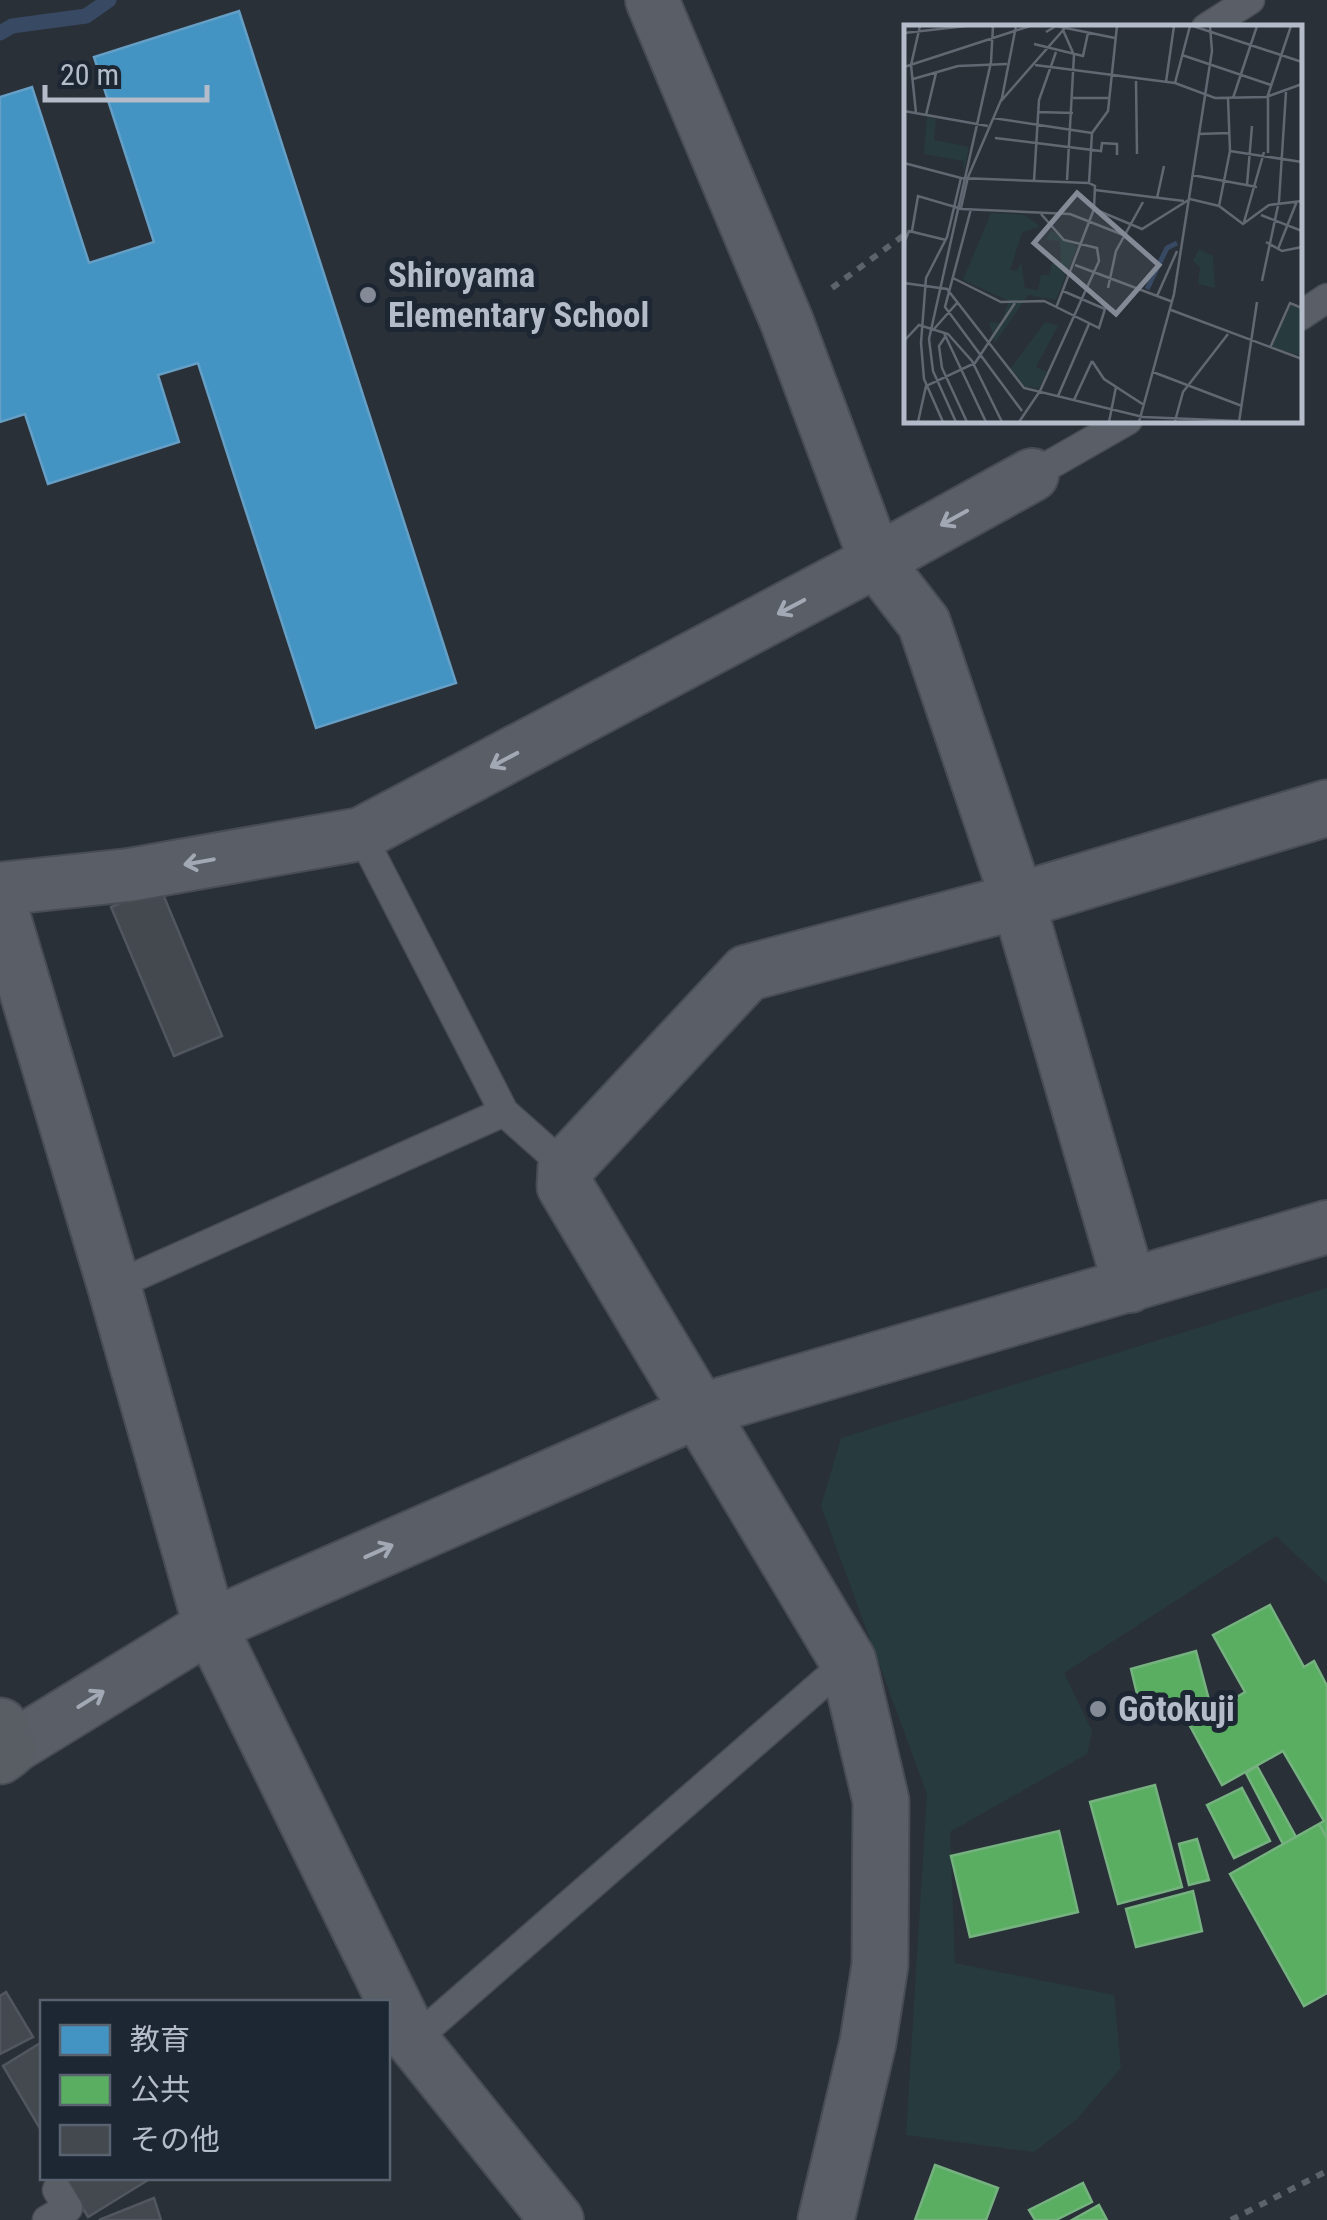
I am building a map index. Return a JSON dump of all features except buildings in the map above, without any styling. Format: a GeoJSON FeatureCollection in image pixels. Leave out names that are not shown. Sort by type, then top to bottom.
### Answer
{"type":"FeatureCollection","features":[{"type":"Feature","properties":{"kind":"street"},"geometry":{"type":"LineString","coordinates":[[652,0],[787,322],[876,561],[924,622],[1018,902],[1130,1286]]}},
{"type":"Feature","properties":{"kind":"street"},"geometry":{"type":"LineString","coordinates":[[0,889],[129,874],[361,834],[1032,474]]}},
{"type":"Feature","properties":{"kind":"street"},"geometry":{"type":"LineString","coordinates":[[826,2220],[868,2042],[880,1965],[881,1801],[848,1661],[564,1186],[566,1167],[747,973],[1018,902],[1327,808]]}},
{"type":"Feature","properties":{"kind":"street"},"geometry":{"type":"LineString","coordinates":[[0,904],[210,1626],[412,2041],[557,2220]]}},
{"type":"Feature","properties":{"kind":"street"},"geometry":{"type":"LineString","coordinates":[[3,1744],[210,1626],[701,1410],[1327,1227]]}},
{"type":"Feature","properties":{"kind":"lane"},"geometry":{"type":"LineString","coordinates":[[1211,25],[1250,0]]}},
{"type":"Feature","properties":{"kind":"lane"},"geometry":{"type":"LineString","coordinates":[[1302,315],[1327,298]]}},
{"type":"Feature","properties":{"kind":"lane"},"geometry":{"type":"LineString","coordinates":[[1032,474],[1124,422]]}},
{"type":"Feature","properties":{"kind":"lane"},"geometry":{"type":"LineString","coordinates":[[361,834],[504,1112],[566,1167]]}},
{"type":"Feature","properties":{"kind":"lane"},"geometry":{"type":"LineString","coordinates":[[114,1286],[504,1112]]}},
{"type":"Feature","properties":{"kind":"lane"},"geometry":{"type":"LineString","coordinates":[[412,2041],[848,1661]]}},
{"type":"Feature","properties":{"kind":"lane"},"geometry":{"type":"LineString","coordinates":[[47,2220],[68,2208],[58,2190]]}},
{"type":"Feature","properties":{"kind":"path"},"geometry":{"type":"LineString","coordinates":[[787,322],[904,235]]}},
{"type":"Feature","properties":{"kind":"path"},"geometry":{"type":"LineString","coordinates":[[1231,2220],[1327,2171]]}},
{"type":"Feature","properties":{"kind":"green space"},"geometry":{"type":"Polygon","coordinates":[[[1327,1288],[1327,1584],[1276,1536],[1064,1673],[1092,1731],[1087,1754],[950,1832],[955,1963],[1114,1995],[1121,2068],[1077,2119],[1034,2152],[906,2135],[927,1794],[821,1506],[841,1438],[1327,1288]]]}},
{"type":"Feature","properties":{"kind":"waterway"},"geometry":{"type":"LineString","coordinates":[[0,33],[12,26],[86,16],[109,0]]}},
{"type":"Feature","properties":{"kind":"place","name":"Shiroyama Elementary School"},"geometry":{"type":"Point","coordinates":[368,295]}},
{"type":"Feature","properties":{"kind":"place","name":"Gōtokuji"},"geometry":{"type":"Point","coordinates":[1098,1709]}}]}
